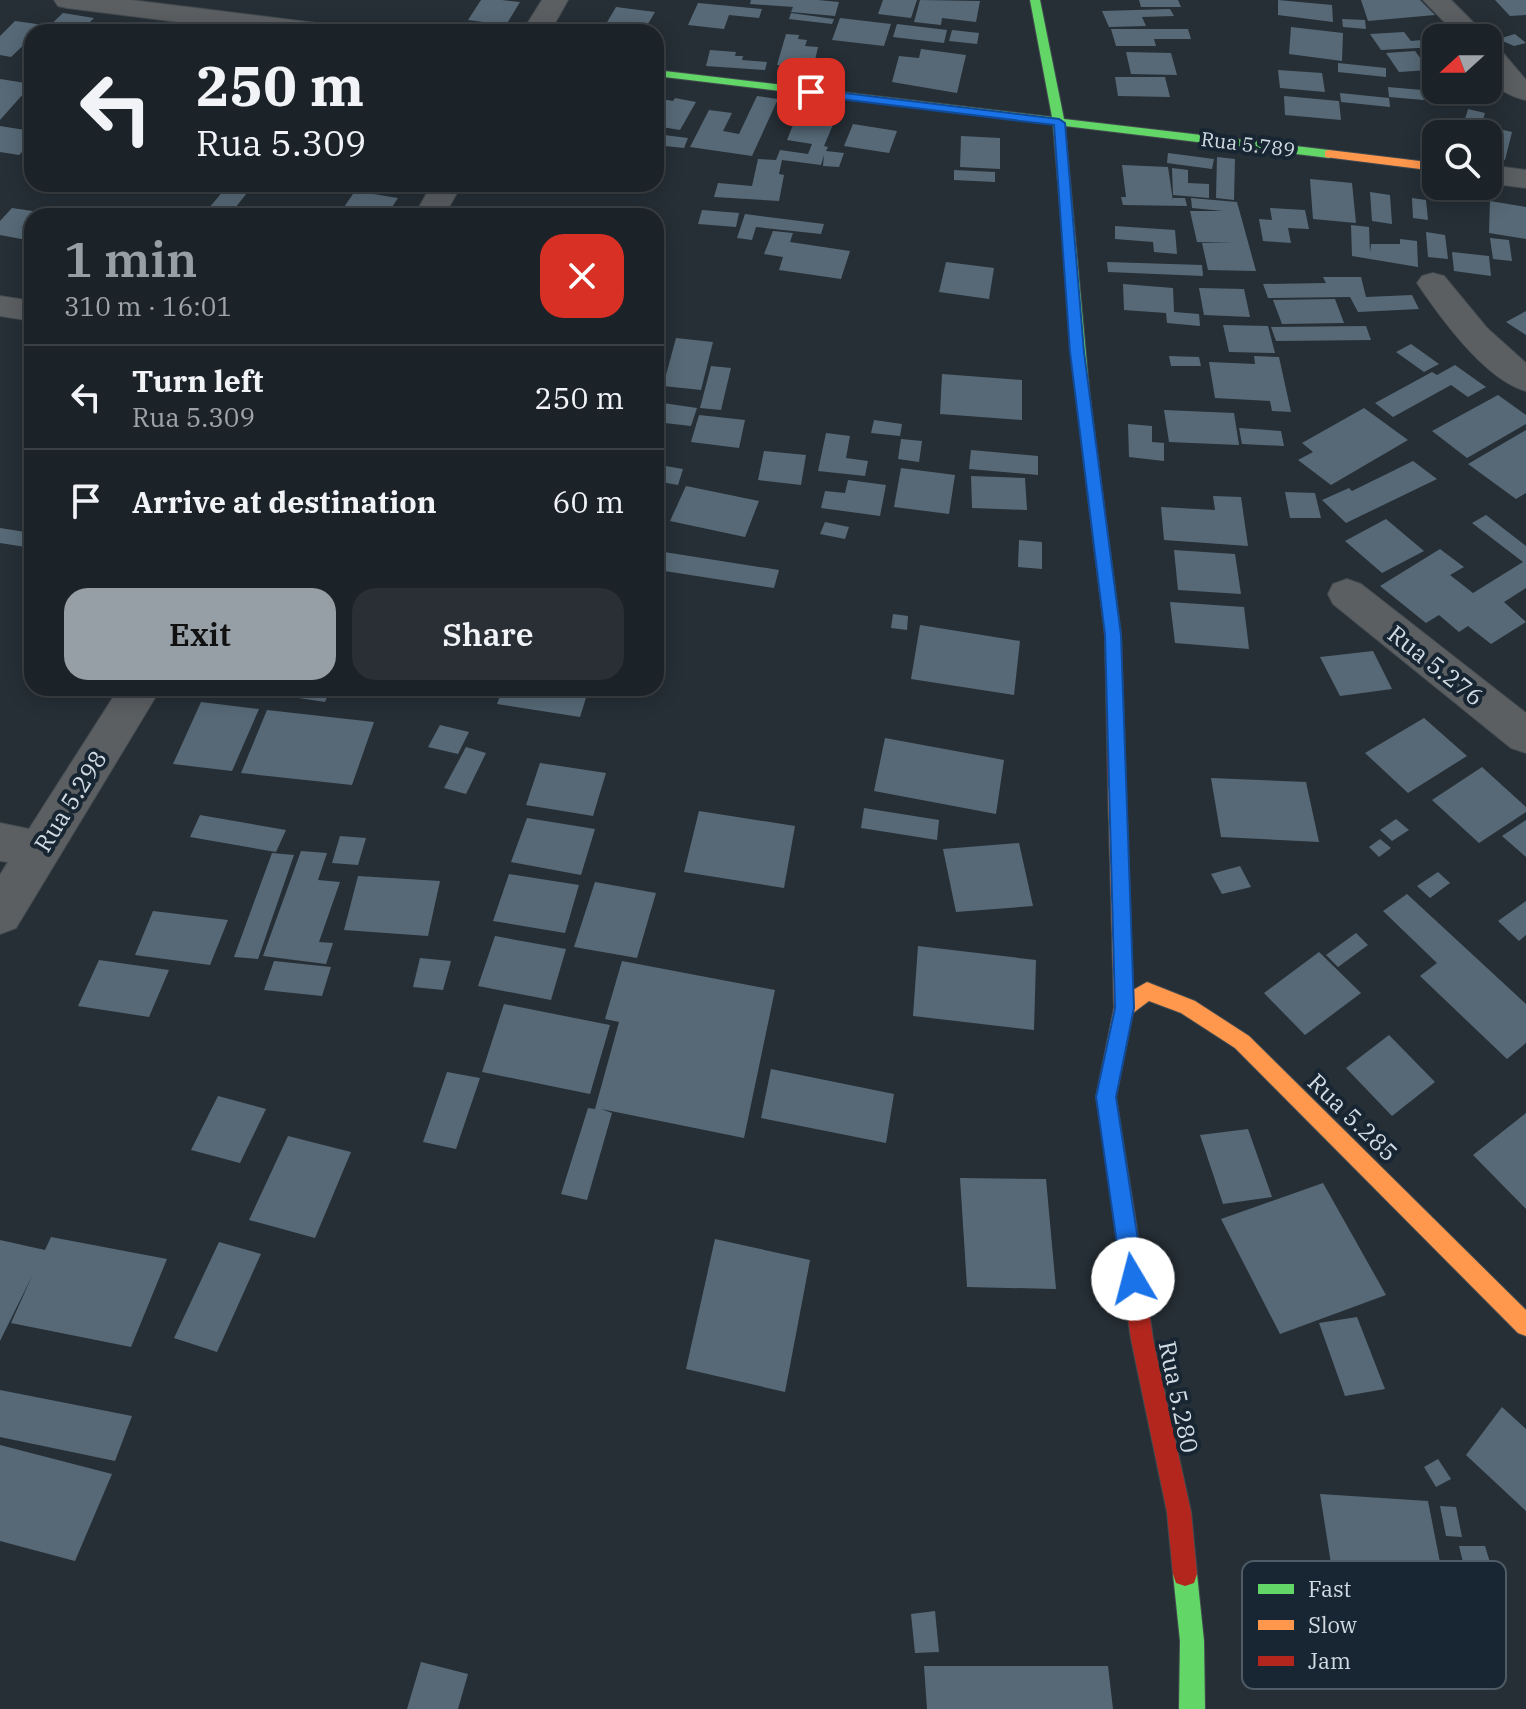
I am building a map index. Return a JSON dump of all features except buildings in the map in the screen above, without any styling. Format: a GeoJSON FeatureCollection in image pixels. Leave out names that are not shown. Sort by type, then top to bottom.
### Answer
{"type":"FeatureCollection","features":[{"type":"Feature","properties":{"kind":"street"},"geometry":{"type":"LineString","coordinates":[[67,0],[260,24]]}},
{"type":"Feature","properties":{"kind":"street"},"geometry":{"type":"LineString","coordinates":[[541,24],[555,0]]}},
{"type":"Feature","properties":{"kind":"street","name":"Rua 5.280"},"geometry":{"type":"LineString","coordinates":[[1035,0],[1059,123],[1077,352],[1113,635],[1124,1008],[1106,1097],[1142,1339],[1179,1512],[1191,1628],[1192,1709]]}},
{"type":"Feature","properties":{"kind":"street"},"geometry":{"type":"LineString","coordinates":[[1436,0],[1461,24]]}},
{"type":"Feature","properties":{"kind":"street"},"geometry":{"type":"LineString","coordinates":[[1502,71],[1510,82],[1526,92]]}},
{"type":"Feature","properties":{"kind":"street","name":"Rua 5.789"},"geometry":{"type":"LineString","coordinates":[[664,74],[1422,165]]}},
{"type":"Feature","properties":{"kind":"street"},"geometry":{"type":"LineString","coordinates":[[1502,176],[1526,179]]}},
{"type":"Feature","properties":{"kind":"street"},"geometry":{"type":"LineString","coordinates":[[1433,283],[1462,324],[1499,360],[1526,380]]}},
{"type":"Feature","properties":{"kind":"street"},"geometry":{"type":"LineString","coordinates":[[0,306],[24,310]]}},
{"type":"Feature","properties":{"kind":"street","name":"Rua 5.276"},"geometry":{"type":"LineString","coordinates":[[1347,594],[1526,736]]}},
{"type":"Feature","properties":{"kind":"street","name":"Rua 5.298"},"geometry":{"type":"LineString","coordinates":[[0,914],[20,846],[135,696]]}},
{"type":"Feature","properties":{"kind":"street","name":"Rua 5.285"},"geometry":{"type":"LineString","coordinates":[[1124,1008],[1147,991],[1188,1007],[1242,1042],[1526,1325]]}},
{"type":"Feature","properties":{"kind":"traffic: fast"},"geometry":{"type":"LineString","coordinates":[[1035,0],[1059,123],[1083,398]]}},
{"type":"Feature","properties":{"kind":"traffic: fast"},"geometry":{"type":"LineString","coordinates":[[664,74],[1329,154]]}},
{"type":"Feature","properties":{"kind":"traffic: fast"},"geometry":{"type":"LineString","coordinates":[[1185,1574],[1192,1641],[1192,1709]]}},
{"type":"Feature","properties":{"kind":"traffic: slow"},"geometry":{"type":"LineString","coordinates":[[1329,154],[1422,165]]}},
{"type":"Feature","properties":{"kind":"traffic: slow"},"geometry":{"type":"LineString","coordinates":[[1117,787],[1124,1008],[1106,1097],[1126,1229]]}},
{"type":"Feature","properties":{"kind":"traffic: slow"},"geometry":{"type":"LineString","coordinates":[[1124,1008],[1147,991],[1188,1007],[1242,1042],[1526,1325]]}},
{"type":"Feature","properties":{"kind":"traffic: jam"},"geometry":{"type":"LineString","coordinates":[[1083,398],[1113,635],[1117,787]]}},
{"type":"Feature","properties":{"kind":"traffic: jam"},"geometry":{"type":"LineString","coordinates":[[1126,1229],[1142,1339],[1179,1512],[1185,1574]]}},
{"type":"Feature","properties":{"kind":"route"},"geometry":{"type":"LineString","coordinates":[[811,92],[1059,123],[1077,352],[1113,635],[1124,1008],[1106,1097],[1133,1279]]}}]}
